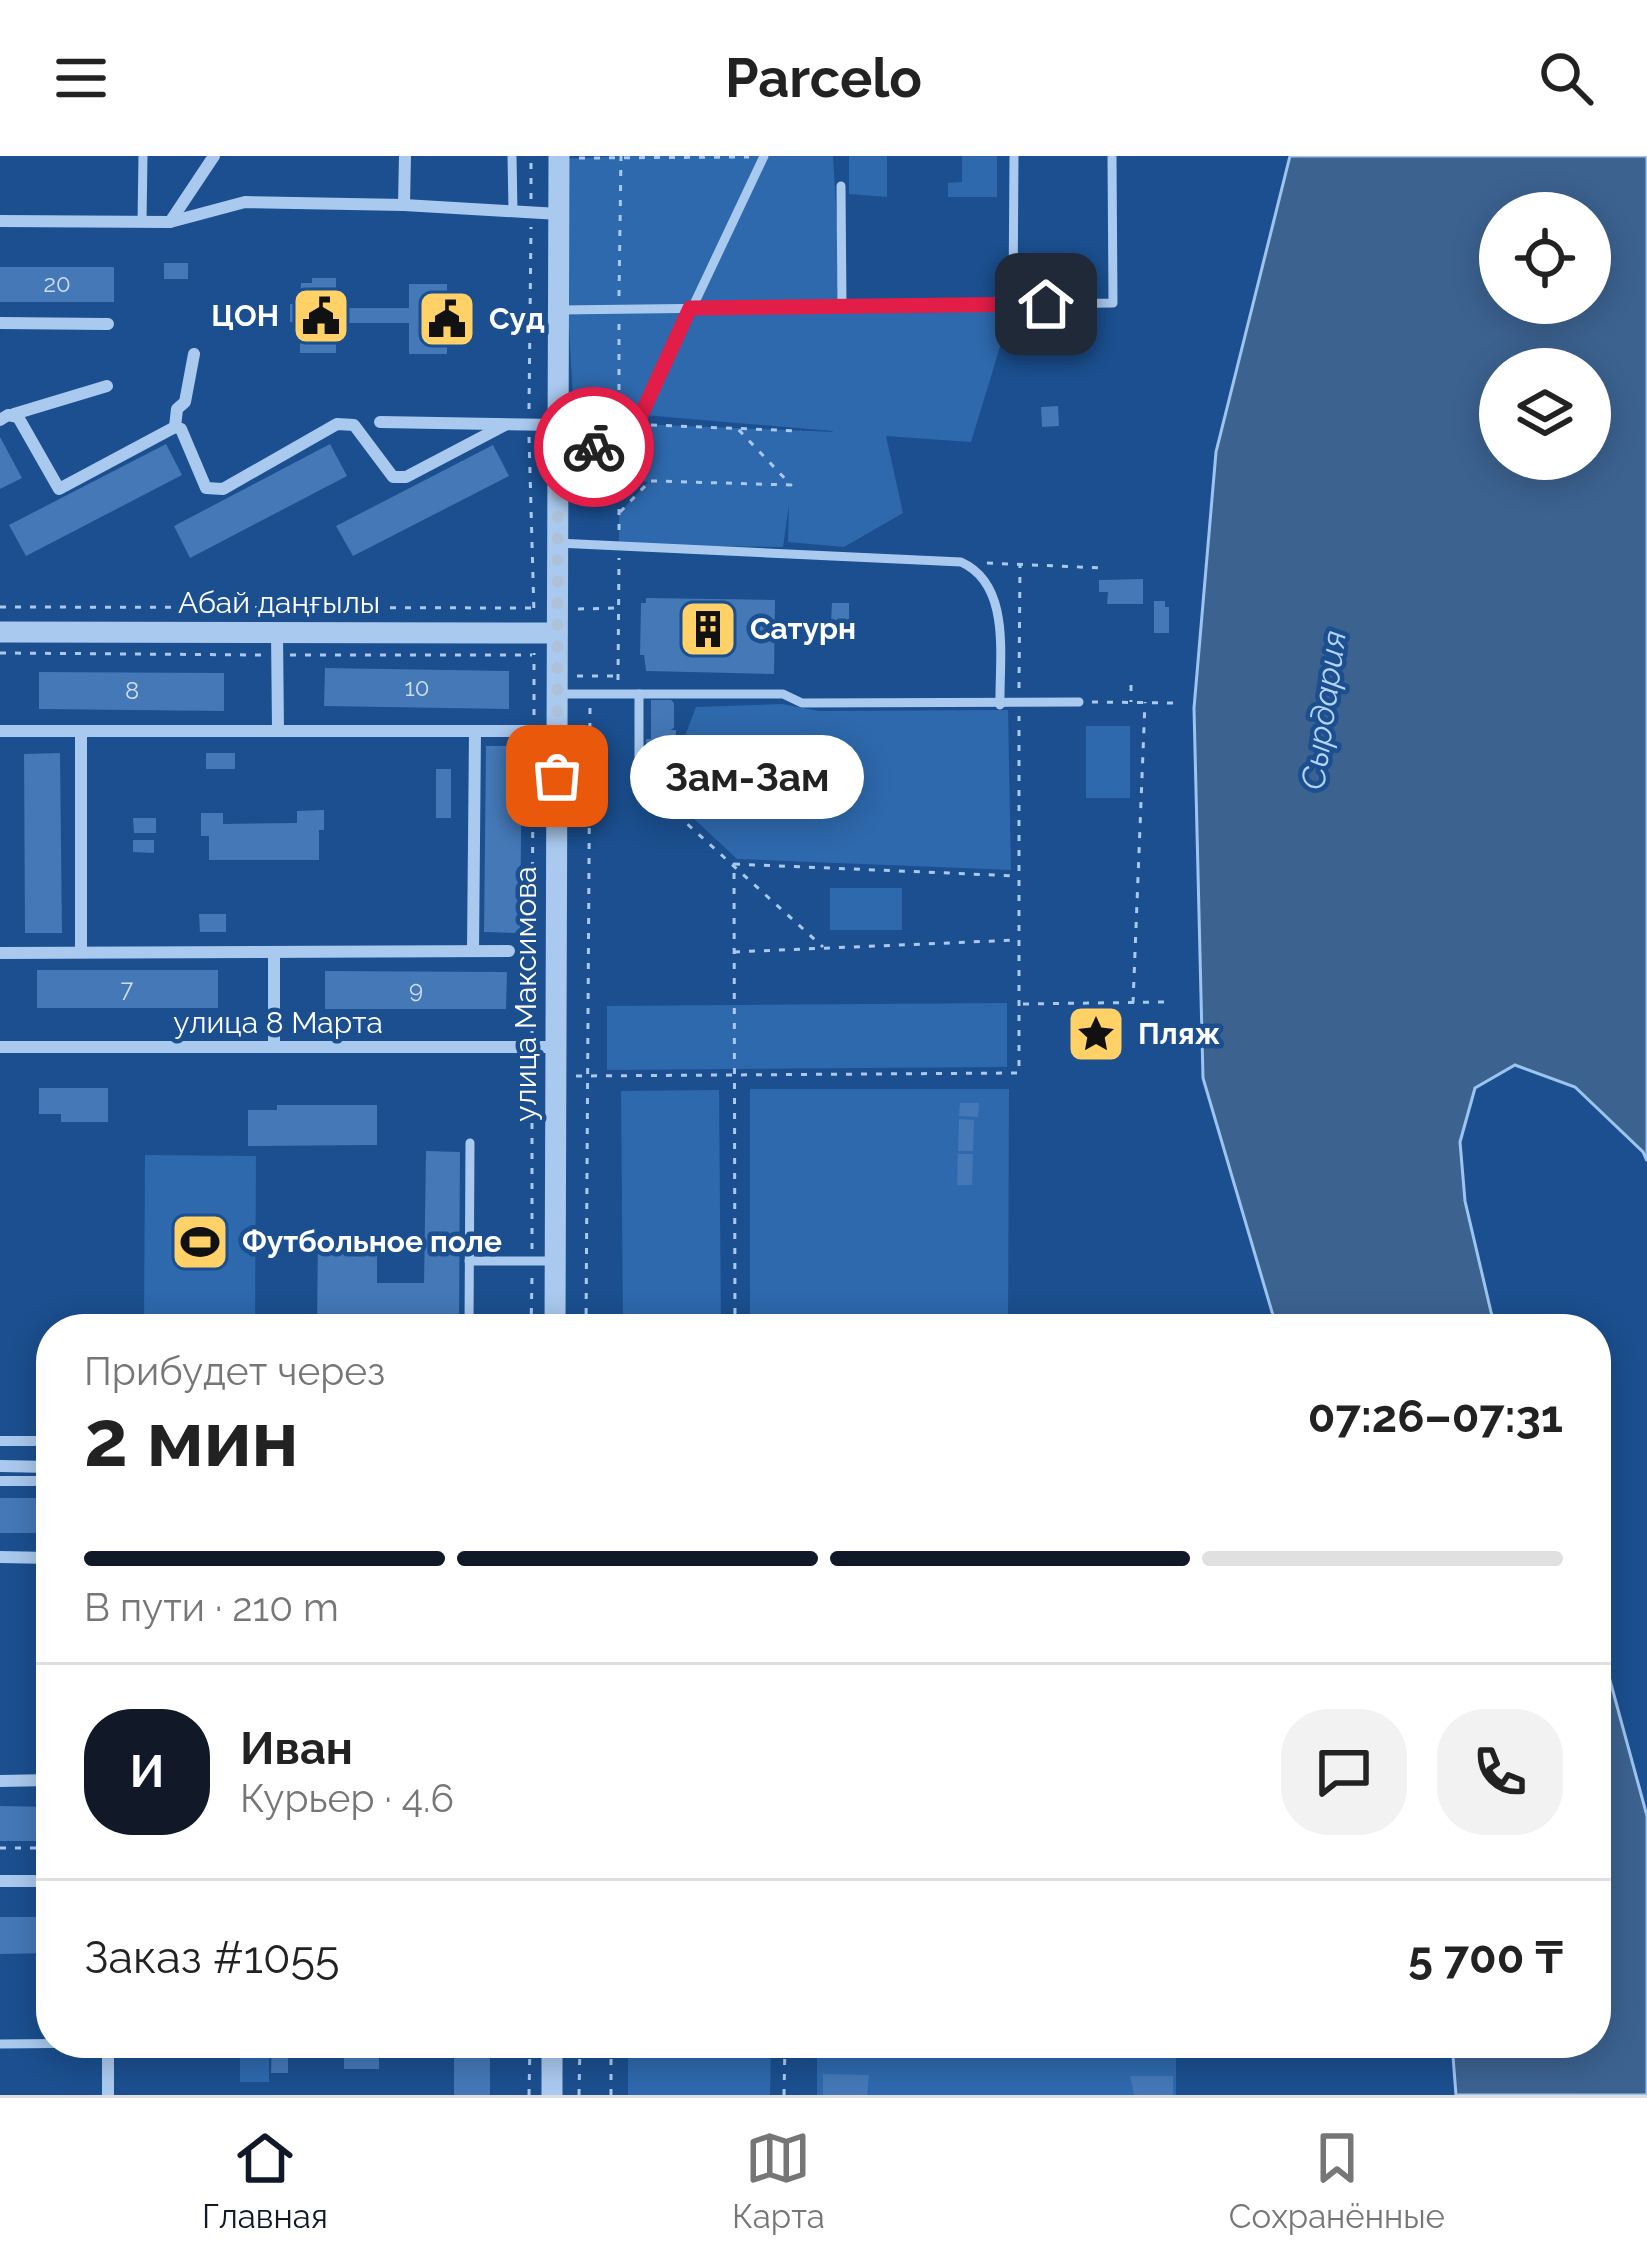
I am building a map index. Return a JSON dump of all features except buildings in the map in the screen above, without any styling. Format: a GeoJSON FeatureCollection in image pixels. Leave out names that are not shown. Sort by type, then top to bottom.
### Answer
{"type":"FeatureCollection","features":[{"type":"Feature","properties":{"kind":"street"},"geometry":{"type":"LineString","coordinates":[[170,223],[214,156]]}},
{"type":"Feature","properties":{"kind":"street"},"geometry":{"type":"LineString","coordinates":[[404,205],[405,156]]}},
{"type":"Feature","properties":{"kind":"street","name":"улица Максимова"},"geometry":{"type":"LineString","coordinates":[[555,1314],[556,1047],[545,731],[557,694],[545,633],[557,543],[560,158]]}},
{"type":"Feature","properties":{"kind":"street"},"geometry":{"type":"LineString","coordinates":[[0,221],[170,223],[244,202],[559,214]]}},
{"type":"Feature","properties":{"kind":"street"},"geometry":{"type":"LineString","coordinates":[[0,323],[108,324]]}},
{"type":"Feature","properties":{"kind":"street"},"geometry":{"type":"LineString","coordinates":[[175,427],[194,353]]}},
{"type":"Feature","properties":{"kind":"street"},"geometry":{"type":"LineString","coordinates":[[0,420],[107,386]]}},
{"type":"Feature","properties":{"kind":"street"},"geometry":{"type":"LineString","coordinates":[[14,414],[59,489],[175,427],[181,429],[206,488],[223,490],[337,424],[354,424],[393,477],[406,477],[505,425]]}},
{"type":"Feature","properties":{"kind":"street"},"geometry":{"type":"LineString","coordinates":[[380,422],[529,424],[558,436]]}},
{"type":"Feature","properties":{"kind":"street","name":"Абай даңғылы"},"geometry":{"type":"LineString","coordinates":[[0,632],[545,633]]}},
{"type":"Feature","properties":{"kind":"street"},"geometry":{"type":"LineString","coordinates":[[277,633],[278,731]]}},
{"type":"Feature","properties":{"kind":"street"},"geometry":{"type":"LineString","coordinates":[[0,731],[545,731]]}},
{"type":"Feature","properties":{"kind":"street"},"geometry":{"type":"LineString","coordinates":[[81,731],[81,952]]}},
{"type":"Feature","properties":{"kind":"street"},"geometry":{"type":"LineString","coordinates":[[473,951],[475,731]]}},
{"type":"Feature","properties":{"kind":"street"},"geometry":{"type":"LineString","coordinates":[[0,953],[509,951]]}},
{"type":"Feature","properties":{"kind":"street"},"geometry":{"type":"LineString","coordinates":[[274,952],[274,1047]]}},
{"type":"Feature","properties":{"kind":"street","name":"улица 8 Марта"},"geometry":{"type":"LineString","coordinates":[[0,1046],[556,1047]]}},
{"type":"Feature","properties":{"kind":"street"},"geometry":{"type":"LineString","coordinates":[[0,1441],[36,1441]]}},
{"type":"Feature","properties":{"kind":"street"},"geometry":{"type":"LineString","coordinates":[[0,1466],[36,1467]]}},
{"type":"Feature","properties":{"kind":"street"},"geometry":{"type":"LineString","coordinates":[[0,1481],[36,1481]]}},
{"type":"Feature","properties":{"kind":"street"},"geometry":{"type":"LineString","coordinates":[[0,1557],[36,1558]]}},
{"type":"Feature","properties":{"kind":"street"},"geometry":{"type":"LineString","coordinates":[[0,1781],[36,1780]]}},
{"type":"Feature","properties":{"kind":"street"},"geometry":{"type":"LineString","coordinates":[[0,1881],[36,1881]]}},
{"type":"Feature","properties":{"kind":"street"},"geometry":{"type":"LineString","coordinates":[[108,2058],[108,2095]]}},
{"type":"Feature","properties":{"kind":"street"},"geometry":{"type":"LineString","coordinates":[[552,2058],[552,2095]]}},
{"type":"Feature","properties":{"kind":"lane"},"geometry":{"type":"LineString","coordinates":[[142,222],[143,156]]}},
{"type":"Feature","properties":{"kind":"lane"},"geometry":{"type":"LineString","coordinates":[[512,156],[513,211]]}},
{"type":"Feature","properties":{"kind":"lane"},"geometry":{"type":"LineString","coordinates":[[1013,304],[1014,156]]}},
{"type":"Feature","properties":{"kind":"lane"},"geometry":{"type":"LineString","coordinates":[[559,310],[1113,303],[1112,156]]}},
{"type":"Feature","properties":{"kind":"lane"},"geometry":{"type":"LineString","coordinates":[[558,436],[627,446],[764,157]]}},
{"type":"Feature","properties":{"kind":"lane"},"geometry":{"type":"LineString","coordinates":[[841,186],[842,307]]}},
{"type":"Feature","properties":{"kind":"lane"},"geometry":{"type":"LineString","coordinates":[[557,543],[962,562],[986,580],[997,604],[1000,705]]}},
{"type":"Feature","properties":{"kind":"lane"},"geometry":{"type":"LineString","coordinates":[[557,694],[783,694],[802,703],[1079,702]]}},
{"type":"Feature","properties":{"kind":"lane"},"geometry":{"type":"LineString","coordinates":[[639,694],[639,771]]}},
{"type":"Feature","properties":{"kind":"lane"},"geometry":{"type":"LineString","coordinates":[[469,1314],[470,1144]]}},
{"type":"Feature","properties":{"kind":"lane"},"geometry":{"type":"LineString","coordinates":[[470,1261],[556,1261]]}},
{"type":"Feature","properties":{"kind":"lane"},"geometry":{"type":"LineString","coordinates":[[0,2044],[36,2044]]}},
{"type":"Feature","properties":{"kind":"path"},"geometry":{"type":"LineString","coordinates":[[531,156],[529,424],[546,609],[532,1047],[532,1314]]}},
{"type":"Feature","properties":{"kind":"path"},"geometry":{"type":"LineString","coordinates":[[618,694],[621,157]]}},
{"type":"Feature","properties":{"kind":"path"},"geometry":{"type":"LineString","coordinates":[[560,158],[764,157]]}},
{"type":"Feature","properties":{"kind":"path"},"geometry":{"type":"LineString","coordinates":[[637,424],[801,431]]}},
{"type":"Feature","properties":{"kind":"path"},"geometry":{"type":"LineString","coordinates":[[619,480],[791,485],[737,428]]}},
{"type":"Feature","properties":{"kind":"path"},"geometry":{"type":"LineString","coordinates":[[619,513],[650,481]]}},
{"type":"Feature","properties":{"kind":"path"},"geometry":{"type":"LineString","coordinates":[[962,562],[1103,568]]}},
{"type":"Feature","properties":{"kind":"path"},"geometry":{"type":"LineString","coordinates":[[556,1076],[1019,1073],[1020,565]]}},
{"type":"Feature","properties":{"kind":"path"},"geometry":{"type":"LineString","coordinates":[[0,607],[619,608]]}},
{"type":"Feature","properties":{"kind":"path"},"geometry":{"type":"LineString","coordinates":[[1130,686],[1130,702]]}},
{"type":"Feature","properties":{"kind":"path"},"geometry":{"type":"LineString","coordinates":[[586,1314],[591,694]]}},
{"type":"Feature","properties":{"kind":"path"},"geometry":{"type":"LineString","coordinates":[[1079,702],[1175,703]]}},
{"type":"Feature","properties":{"kind":"path"},"geometry":{"type":"LineString","coordinates":[[1133,1003],[1145,702]]}},
{"type":"Feature","properties":{"kind":"path"},"geometry":{"type":"LineString","coordinates":[[639,771],[684,821],[824,948]]}},
{"type":"Feature","properties":{"kind":"path"},"geometry":{"type":"LineString","coordinates":[[734,864],[1020,876]]}},
{"type":"Feature","properties":{"kind":"path"},"geometry":{"type":"LineString","coordinates":[[734,864],[735,1314]]}},
{"type":"Feature","properties":{"kind":"path"},"geometry":{"type":"LineString","coordinates":[[734,952],[1019,939]]}},
{"type":"Feature","properties":{"kind":"path"},"geometry":{"type":"LineString","coordinates":[[1019,1004],[1165,1002]]}},
{"type":"Feature","properties":{"kind":"path"},"geometry":{"type":"LineString","coordinates":[[0,1848],[36,1848]]}},
{"type":"Feature","properties":{"kind":"path"},"geometry":{"type":"LineString","coordinates":[[530,2058],[530,2095]]}},
{"type":"Feature","properties":{"kind":"path"},"geometry":{"type":"LineString","coordinates":[[579,2095],[580,2058]]}},
{"type":"Feature","properties":{"kind":"path"},"geometry":{"type":"LineString","coordinates":[[610,2095],[611,2058]]}},
{"type":"Feature","properties":{"kind":"path"},"geometry":{"type":"LineString","coordinates":[[784,2095],[785,2058]]}},
{"type":"Feature","properties":{"kind":"shaded area"},"geometry":{"type":"Polygon","coordinates":[[[833,156],[842,306],[1013,304],[971,442],[886,436],[903,513],[844,547],[788,542],[789,505],[783,547],[619,545],[619,513],[648,482],[619,480],[637,424],[620,404],[574,413],[559,159],[833,156]],[[631,414],[637,424],[833,432],[832,431],[631,414]]]}},
{"type":"Feature","properties":{"kind":"shaded area"},"geometry":{"type":"Polygon","coordinates":[[[849,156],[887,156],[887,197],[849,194],[849,156]]]}},
{"type":"Feature","properties":{"kind":"shaded area"},"geometry":{"type":"Polygon","coordinates":[[[962,156],[997,156],[997,197],[948,197],[948,183],[962,182],[962,156]]]}},
{"type":"Feature","properties":{"kind":"shaded area"},"geometry":{"type":"Polygon","coordinates":[[[782,704],[819,711],[1008,710],[1011,870],[737,859],[661,788],[680,787],[680,755],[696,707],[782,704]]]}},
{"type":"Feature","properties":{"kind":"shaded area"},"geometry":{"type":"Polygon","coordinates":[[[1086,726],[1130,726],[1130,798],[1086,798],[1086,726]]]}},
{"type":"Feature","properties":{"kind":"shaded area"},"geometry":{"type":"Polygon","coordinates":[[[830,888],[902,888],[902,930],[830,930],[830,888]]]}},
{"type":"Feature","properties":{"kind":"shaded area"},"geometry":{"type":"Polygon","coordinates":[[[1007,1003],[1007,1067],[607,1070],[607,1006],[1007,1003]]]}},
{"type":"Feature","properties":{"kind":"shaded area"},"geometry":{"type":"Polygon","coordinates":[[[750,1089],[1009,1089],[1008,1314],[750,1314],[750,1089]]]}},
{"type":"Feature","properties":{"kind":"shaded area"},"geometry":{"type":"Polygon","coordinates":[[[719,1090],[721,1314],[623,1314],[621,1091],[719,1090]]]}},
{"type":"Feature","properties":{"kind":"shaded area","name":"Футбольное поле"},"geometry":{"type":"Polygon","coordinates":[[[145,1155],[256,1156],[255,1314],[144,1314],[145,1155]]]}},
{"type":"Feature","properties":{"kind":"shaded area"},"geometry":{"type":"Polygon","coordinates":[[[240,2058],[269,2058],[269,2082],[240,2082],[240,2058]]]}},
{"type":"Feature","properties":{"kind":"shaded area"},"geometry":{"type":"Polygon","coordinates":[[[628,2058],[771,2058],[770,2095],[628,2095],[628,2058]]]}},
{"type":"Feature","properties":{"kind":"shaded area"},"geometry":{"type":"Polygon","coordinates":[[[817,2058],[1176,2058],[1176,2095],[817,2095],[817,2058]]]}},
{"type":"Feature","properties":{"kind":"water","name":"Сырдария"},"geometry":{"type":"Polygon","coordinates":[[[1290,156],[1647,156],[1647,1161],[1575,1087],[1515,1065],[1475,1088],[1460,1142],[1465,1201],[1491,1314],[1273,1314],[1203,1078],[1194,708],[1216,452],[1290,156]]]}},
{"type":"Feature","properties":{"kind":"water"},"geometry":{"type":"Polygon","coordinates":[[[1611,1684],[1647,1816],[1647,2095],[1456,2095],[1453,2058],[1611,2058],[1611,1684]]]}},
{"type":"Feature","properties":{"kind":"way so far"},"geometry":{"type":"LineString","coordinates":[[557,776],[558,447],[594,447]]}},
{"type":"Feature","properties":{"kind":"place","name":"ЦОН"},"geometry":{"type":"Point","coordinates":[321,316]}},
{"type":"Feature","properties":{"kind":"place","name":"Суд"},"geometry":{"type":"Point","coordinates":[447,319]}},
{"type":"Feature","properties":{"kind":"place","name":"Сатурн"},"geometry":{"type":"Point","coordinates":[708,629]}},
{"type":"Feature","properties":{"kind":"place","name":"Зам-Зам"},"geometry":{"type":"Point","coordinates":[557,776]}},
{"type":"Feature","properties":{"kind":"place","name":"Пляж"},"geometry":{"type":"Point","coordinates":[1096,1034]}},
{"type":"Feature","properties":{"kind":"place","name":"Футбольное поле"},"geometry":{"type":"Point","coordinates":[200,1242]}},
{"type":"Feature","properties":{"kind":"route"},"geometry":{"type":"LineString","coordinates":[[594,447],[627,446],[690,308],[1046,304]]}}]}
